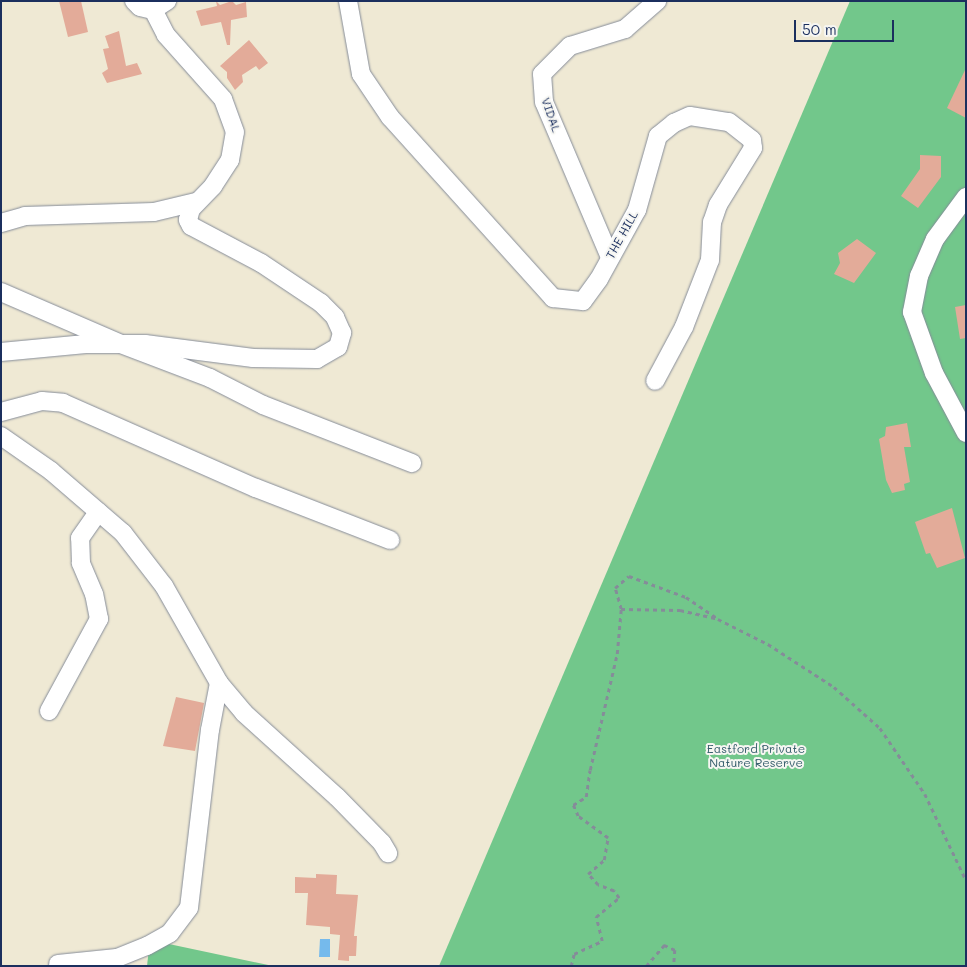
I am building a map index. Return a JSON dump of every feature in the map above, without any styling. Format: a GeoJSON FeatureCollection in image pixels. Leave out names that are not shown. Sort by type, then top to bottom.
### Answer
{"type":"FeatureCollection","features":[{"type":"Feature","properties":{"kind":"street"},"geometry":{"type":"LineString","coordinates":[[1,352],[145,344],[253,358],[317,359],[338,347],[342,333],[335,317],[320,304],[261,263],[191,226],[188,220],[196,202],[218,179],[230,160],[234,132],[231,114],[223,99],[166,35],[160,6],[140,8],[134,1]]}},
{"type":"Feature","properties":{"kind":"street","name":"THE HILL"},"geometry":{"type":"LineString","coordinates":[[348,1],[361,74],[390,117],[553,298],[583,301],[599,279],[637,210],[658,136],[690,116],[729,122],[752,140],[753,148],[718,205],[712,222],[710,260],[684,327],[655,381]]}},
{"type":"Feature","properties":{"kind":"street","name":"VIDAL"},"geometry":{"type":"LineString","coordinates":[[610,256],[544,102],[542,74],[570,46],[625,29],[657,1]]}},
{"type":"Feature","properties":{"kind":"street"},"geometry":{"type":"LineString","coordinates":[[966,197],[935,239],[919,276],[912,312],[934,373],[966,433]]}},
{"type":"Feature","properties":{"kind":"street"},"geometry":{"type":"LineString","coordinates":[[1,223],[25,216],[154,212],[196,202]]}},
{"type":"Feature","properties":{"kind":"street"},"geometry":{"type":"LineString","coordinates":[[1,292],[121,344],[412,463]]}},
{"type":"Feature","properties":{"kind":"street"},"geometry":{"type":"LineString","coordinates":[[1,412],[42,401],[64,403],[256,488],[390,540]]}},
{"type":"Feature","properties":{"kind":"street"},"geometry":{"type":"LineString","coordinates":[[1,436],[52,472],[123,533],[164,586],[219,683],[244,714],[337,798],[382,842],[388,853]]}},
{"type":"Feature","properties":{"kind":"street"},"geometry":{"type":"LineString","coordinates":[[49,711],[98,619],[94,594],[81,563],[80,538],[98,512]]}},
{"type":"Feature","properties":{"kind":"street"},"geometry":{"type":"LineString","coordinates":[[58,964],[117,958],[147,946],[170,933],[189,908],[210,730],[219,683]]}},
{"type":"Feature","properties":{"kind":"path"},"geometry":{"type":"LineString","coordinates":[[571,966],[574,954],[602,941],[596,917],[619,898],[614,891],[598,885],[588,874],[604,860],[608,838],[578,816],[573,805],[586,798],[590,770],[618,654],[621,609],[615,588],[629,576],[686,597],[718,619],[768,644],[834,687],[880,728],[925,794],[966,880]]}},
{"type":"Feature","properties":{"kind":"path"},"geometry":{"type":"LineString","coordinates":[[621,609],[680,610],[718,619]]}},
{"type":"Feature","properties":{"kind":"path"},"geometry":{"type":"LineString","coordinates":[[646,966],[664,945],[674,950],[674,966]]}},
{"type":"Feature","properties":{"kind":"green space","name":"Eastford Private Nature Reserve"},"geometry":{"type":"Polygon","coordinates":[[[850,1],[966,1],[966,966],[439,966],[850,1]]]}},
{"type":"Feature","properties":{"kind":"green space"},"geometry":{"type":"Polygon","coordinates":[[[150,940],[273,966],[147,966],[150,940]]]}},
{"type":"Feature","properties":{"kind":"water"},"geometry":{"type":"Polygon","coordinates":[[[320,939],[330,939],[330,957],[319,957],[320,939]]]}},
{"type":"Feature","properties":{"kind":"building"},"geometry":{"type":"Polygon","coordinates":[[[59,1],[81,1],[88,32],[68,37],[59,1]]]}},
{"type":"Feature","properties":{"kind":"building"},"geometry":{"type":"Polygon","coordinates":[[[216,1],[220,5],[232,1],[236,5],[246,2],[247,17],[231,20],[230,45],[227,45],[221,22],[201,26],[196,11],[217,6],[216,1]]]}},
{"type":"Feature","properties":{"kind":"building"},"geometry":{"type":"Polygon","coordinates":[[[119,31],[126,66],[137,63],[142,74],[107,83],[102,73],[108,69],[103,49],[109,48],[105,36],[119,31]]]}},
{"type":"Feature","properties":{"kind":"building"},"geometry":{"type":"Polygon","coordinates":[[[249,40],[268,63],[259,70],[256,66],[242,75],[243,82],[235,90],[227,78],[227,72],[220,66],[249,40]]]}},
{"type":"Feature","properties":{"kind":"building"},"geometry":{"type":"Polygon","coordinates":[[[966,68],[966,118],[947,108],[966,68]]]}},
{"type":"Feature","properties":{"kind":"building"},"geometry":{"type":"Polygon","coordinates":[[[920,155],[941,156],[941,177],[918,208],[901,196],[920,169],[920,155]]]}},
{"type":"Feature","properties":{"kind":"building"},"geometry":{"type":"Polygon","coordinates":[[[857,239],[876,253],[854,283],[834,274],[840,263],[838,253],[857,239]]]}},
{"type":"Feature","properties":{"kind":"building"},"geometry":{"type":"Polygon","coordinates":[[[966,305],[966,338],[960,339],[955,307],[966,305]]]}},
{"type":"Feature","properties":{"kind":"building"},"geometry":{"type":"Polygon","coordinates":[[[907,423],[911,447],[904,447],[910,482],[904,484],[905,490],[892,493],[886,480],[879,439],[885,436],[886,427],[907,423]]]}},
{"type":"Feature","properties":{"kind":"building"},"geometry":{"type":"Polygon","coordinates":[[[952,508],[965,558],[937,568],[930,553],[926,554],[915,522],[952,508]]]}},
{"type":"Feature","properties":{"kind":"building"},"geometry":{"type":"Polygon","coordinates":[[[176,697],[204,703],[195,751],[163,746],[176,697]]]}},
{"type":"Feature","properties":{"kind":"building"},"geometry":{"type":"Polygon","coordinates":[[[316,874],[337,875],[336,894],[358,895],[354,936],[357,936],[356,956],[349,956],[349,961],[338,960],[340,935],[330,934],[330,927],[306,925],[308,893],[295,893],[295,877],[316,878],[316,874]]]}}]}
